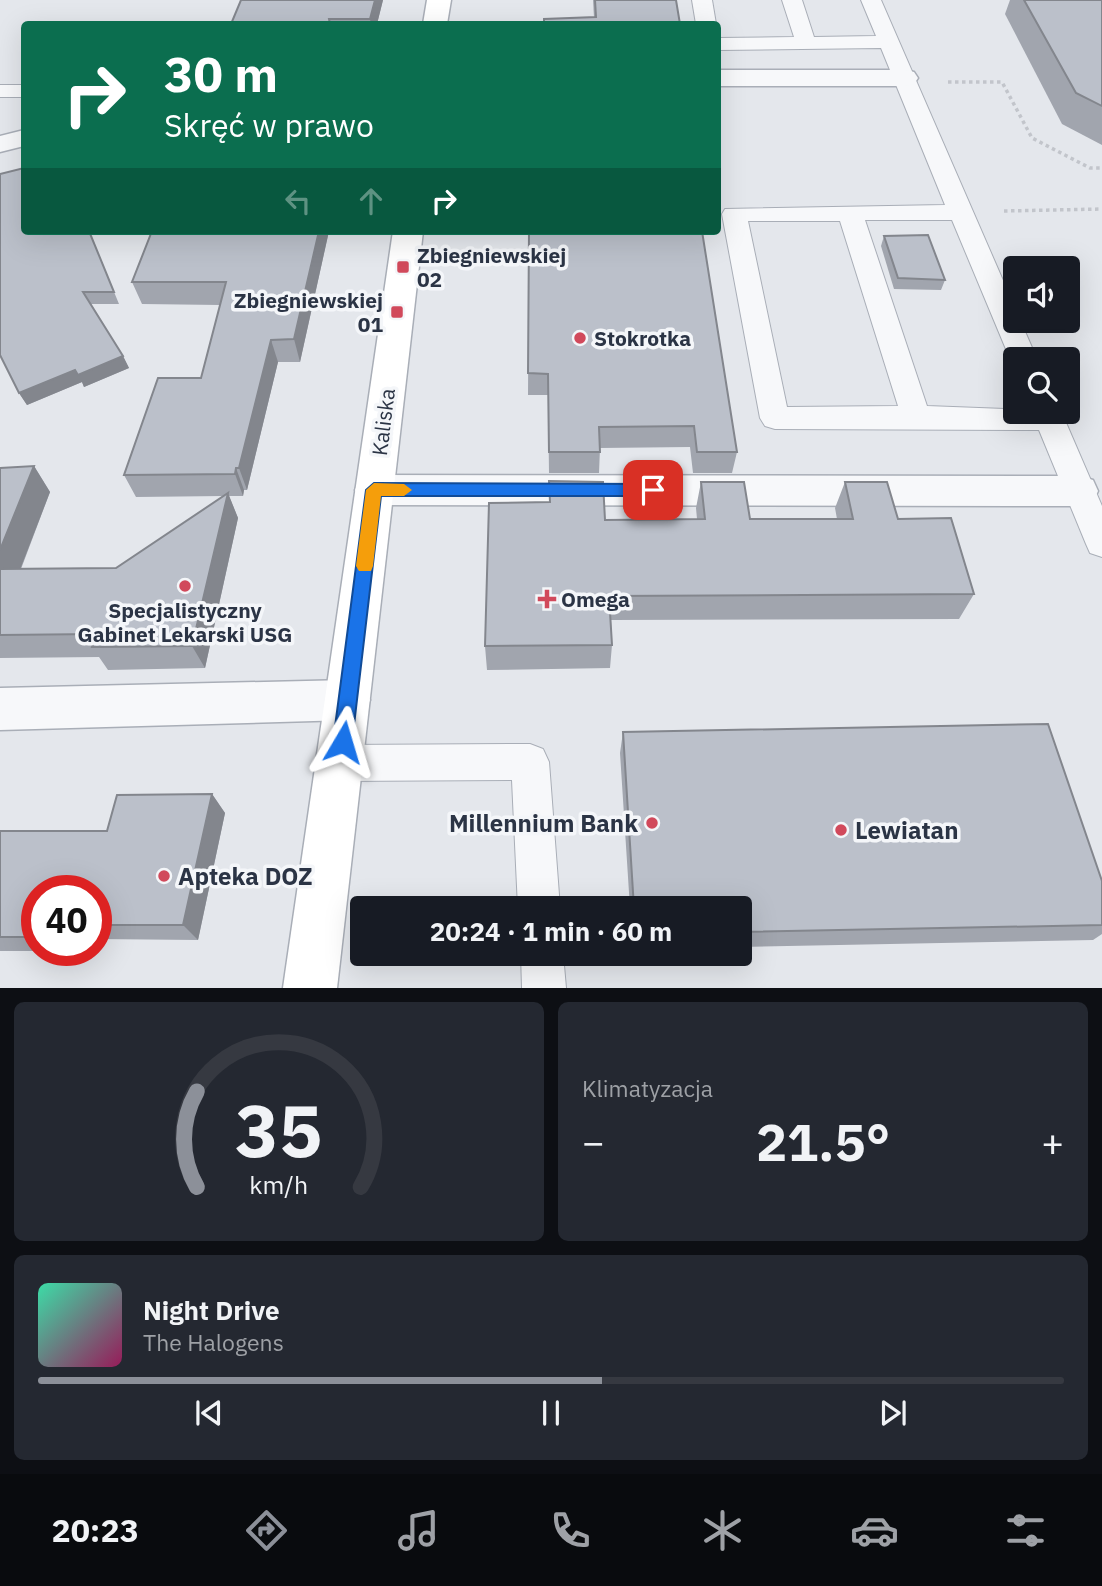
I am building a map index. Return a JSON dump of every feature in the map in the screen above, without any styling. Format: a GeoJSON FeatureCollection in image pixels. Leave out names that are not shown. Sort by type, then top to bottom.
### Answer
{"type":"FeatureCollection","features":[{"type":"Feature","properties":{"kind":"street"},"geometry":{"type":"LineString","coordinates":[[436,21],[439,0]]}},
{"type":"Feature","properties":{"kind":"street"},"geometry":{"type":"LineString","coordinates":[[721,79],[905,78]]}},
{"type":"Feature","properties":{"kind":"street"},"geometry":{"type":"LineString","coordinates":[[0,144],[21,139]]}},
{"type":"Feature","properties":{"kind":"street","name":"Kaliska"},"geometry":{"type":"LineString","coordinates":[[310,988],[407,235]]}},
{"type":"Feature","properties":{"kind":"street"},"geometry":{"type":"LineString","coordinates":[[374,490],[1079,491]]}},
{"type":"Feature","properties":{"kind":"street"},"geometry":{"type":"LineString","coordinates":[[0,709],[348,700]]}},
{"type":"Feature","properties":{"kind":"lane"},"geometry":{"type":"LineString","coordinates":[[702,0],[706,21]]}},
{"type":"Feature","properties":{"kind":"lane"},"geometry":{"type":"LineString","coordinates":[[792,0],[806,43]]}},
{"type":"Feature","properties":{"kind":"lane"},"geometry":{"type":"LineString","coordinates":[[871,0],[1018,347]]}},
{"type":"Feature","properties":{"kind":"lane"},"geometry":{"type":"LineString","coordinates":[[721,44],[889,42]]}},
{"type":"Feature","properties":{"kind":"lane"},"geometry":{"type":"LineString","coordinates":[[0,91],[21,91]]}},
{"type":"Feature","properties":{"kind":"lane"},"geometry":{"type":"LineString","coordinates":[[961,212],[734,215],[775,418],[1003,415]]}},
{"type":"Feature","properties":{"kind":"lane"},"geometry":{"type":"LineString","coordinates":[[850,213],[916,416]]}},
{"type":"Feature","properties":{"kind":"lane"},"geometry":{"type":"LineString","coordinates":[[1051,424],[1102,544]]}},
{"type":"Feature","properties":{"kind":"lane"},"geometry":{"type":"LineString","coordinates":[[340,763],[530,762],[538,896]]}},
{"type":"Feature","properties":{"kind":"lane"},"geometry":{"type":"LineString","coordinates":[[543,966],[544,988]]}},
{"type":"Feature","properties":{"kind":"path"},"geometry":{"type":"LineString","coordinates":[[905,78],[937,82],[1002,82],[1032,138],[1090,168],[1102,168]]}},
{"type":"Feature","properties":{"kind":"path"},"geometry":{"type":"LineString","coordinates":[[961,212],[1102,209]]}},
{"type":"Feature","properties":{"kind":"building"},"geometry":{"type":"Polygon","coordinates":[[[241,0],[375,0],[370,19],[232,21],[241,0]]]}},
{"type":"Feature","properties":{"kind":"building"},"geometry":{"type":"Polygon","coordinates":[[[595,0],[676,0],[680,21],[544,21],[596,17],[595,0]]]}},
{"type":"Feature","properties":{"kind":"building"},"geometry":{"type":"Polygon","coordinates":[[[1024,0],[1102,0],[1102,106],[1076,93],[1024,0]]]}},
{"type":"Feature","properties":{"kind":"building"},"geometry":{"type":"Polygon","coordinates":[[[21,169],[21,235],[91,235],[114,292],[83,292],[123,356],[78,375],[75,370],[19,393],[0,355],[0,174],[21,169]]]}},
{"type":"Feature","properties":{"kind":"building"},"geometry":{"type":"Polygon","coordinates":[[[150,235],[318,235],[294,339],[271,340],[239,468],[236,468],[235,474],[124,475],[158,378],[201,378],[226,282],[132,282],[150,235]]]}},
{"type":"Feature","properties":{"kind":"building"},"geometry":{"type":"Polygon","coordinates":[[[529,235],[703,235],[737,452],[697,452],[694,426],[599,427],[600,452],[549,452],[548,374],[528,373],[529,235]]]}},
{"type":"Feature","properties":{"kind":"building"},"geometry":{"type":"Polygon","coordinates":[[[928,235],[945,280],[898,278],[884,236],[928,235]]]}},
{"type":"Feature","properties":{"kind":"building"},"geometry":{"type":"Polygon","coordinates":[[[34,466],[0,550],[0,468],[34,466]]]}},
{"type":"Feature","properties":{"kind":"building"},"geometry":{"type":"Polygon","coordinates":[[[549,481],[603,482],[605,520],[705,519],[701,482],[744,482],[750,519],[853,519],[845,482],[887,482],[898,519],[951,518],[974,594],[609,596],[612,645],[485,646],[489,503],[550,502],[549,481]]]}},
{"type":"Feature","properties":{"kind":"building"},"geometry":{"type":"Polygon","coordinates":[[[228,493],[192,646],[92,647],[96,634],[0,635],[0,569],[116,568],[228,493]]]}},
{"type":"Feature","properties":{"kind":"building","name":"Lewiatan"},"geometry":{"type":"Polygon","coordinates":[[[1048,724],[1102,881],[1102,925],[752,932],[752,896],[633,896],[623,732],[1048,724]]]}},
{"type":"Feature","properties":{"kind":"building"},"geometry":{"type":"Polygon","coordinates":[[[212,794],[183,925],[112,925],[112,875],[21,875],[21,937],[0,937],[0,831],[107,831],[117,795],[212,794]]]}},
{"type":"Feature","properties":{"kind":"slow traffic"},"geometry":{"type":"LineString","coordinates":[[365,566],[374,490],[404,490]]}},
{"type":"Feature","properties":{"kind":"place","name":"Zbiegniewskiej 02"},"geometry":{"type":"Point","coordinates":[403,267]}},
{"type":"Feature","properties":{"kind":"place","name":"Zbiegniewskiej 01"},"geometry":{"type":"Point","coordinates":[397,312]}},
{"type":"Feature","properties":{"kind":"place","name":"Stokrotka"},"geometry":{"type":"Point","coordinates":[580,338]}},
{"type":"Feature","properties":{"kind":"place","name":"Specjalistyczny Gabinet Lekarski USG"},"geometry":{"type":"Point","coordinates":[185,586]}},
{"type":"Feature","properties":{"kind":"place","name":"Omega"},"geometry":{"type":"Point","coordinates":[547,599]}},
{"type":"Feature","properties":{"kind":"place","name":"Millennium Bank"},"geometry":{"type":"Point","coordinates":[652,823]}},
{"type":"Feature","properties":{"kind":"place","name":"Lewiatan"},"geometry":{"type":"Point","coordinates":[841,830]}},
{"type":"Feature","properties":{"kind":"place","name":"Apteka DOZ"},"geometry":{"type":"Point","coordinates":[164,876]}},
{"type":"Feature","properties":{"kind":"route"},"geometry":{"type":"LineString","coordinates":[[343,742],[374,490],[653,490]]}}]}
